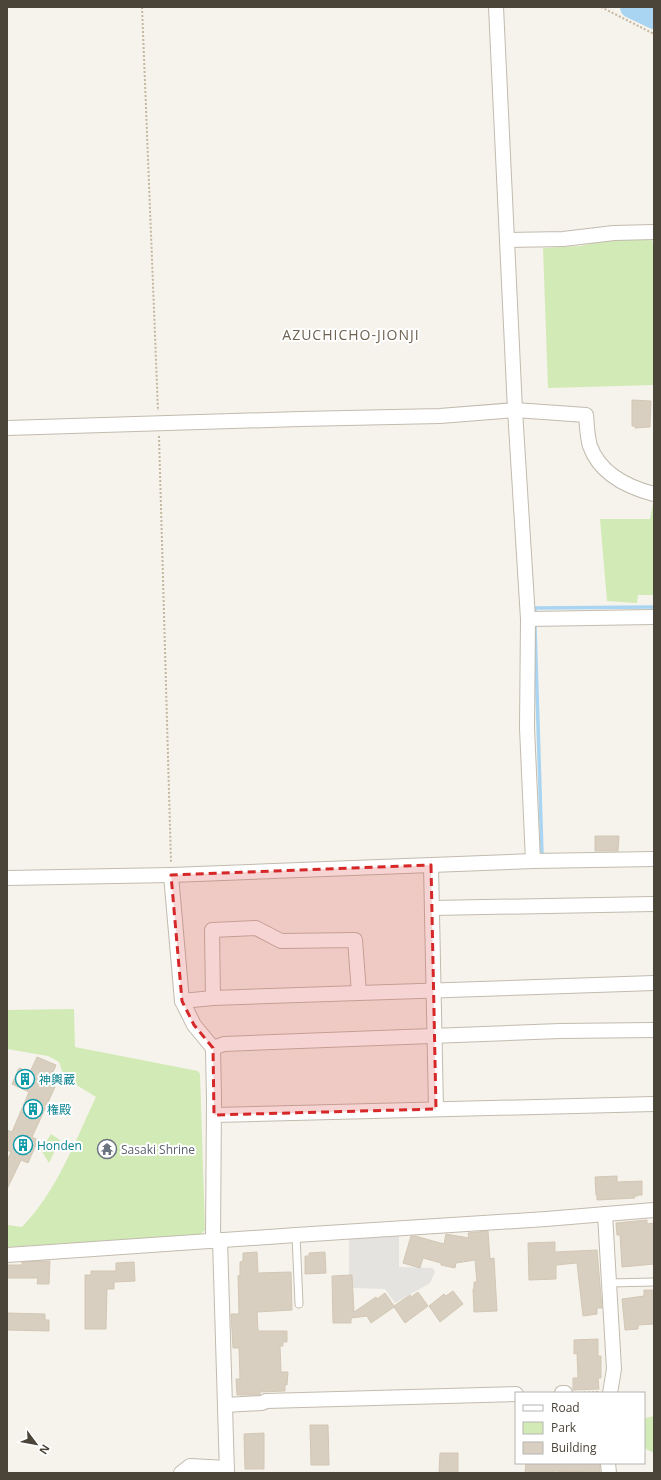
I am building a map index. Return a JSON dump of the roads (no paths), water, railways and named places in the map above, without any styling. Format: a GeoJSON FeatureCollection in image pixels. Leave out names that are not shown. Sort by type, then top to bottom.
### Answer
{"type":"FeatureCollection","features":[{"type":"Feature","properties":{"kind":"street"},"geometry":{"type":"LineString","coordinates":[[496,7],[515,410],[528,619],[527,728],[533,861]]}},
{"type":"Feature","properties":{"kind":"street"},"geometry":{"type":"LineString","coordinates":[[507,240],[563,239],[614,233],[654,232]]}},
{"type":"Feature","properties":{"kind":"street"},"geometry":{"type":"LineString","coordinates":[[7,428],[440,416],[515,410],[586,415],[590,445],[597,460],[606,472],[629,486],[654,494]]}},
{"type":"Feature","properties":{"kind":"street"},"geometry":{"type":"LineString","coordinates":[[528,619],[654,617]]}},
{"type":"Feature","properties":{"kind":"street"},"geometry":{"type":"LineString","coordinates":[[7,878],[171,875],[431,864],[654,859]]}},
{"type":"Feature","properties":{"kind":"street"},"geometry":{"type":"LineString","coordinates":[[431,864],[436,1109]]}},
{"type":"Feature","properties":{"kind":"street"},"geometry":{"type":"LineString","coordinates":[[171,875],[182,1001],[194,1025],[213,1048],[216,1241],[227,1470],[190,1466],[181,1473]]}},
{"type":"Feature","properties":{"kind":"street"},"geometry":{"type":"LineString","coordinates":[[432,908],[654,904]]}},
{"type":"Feature","properties":{"kind":"street"},"geometry":{"type":"LineString","coordinates":[[213,998],[212,930],[256,928],[282,941],[355,940],[359,993]]}},
{"type":"Feature","properties":{"kind":"street"},"geometry":{"type":"LineString","coordinates":[[182,1001],[213,998],[654,983]]}},
{"type":"Feature","properties":{"kind":"street"},"geometry":{"type":"LineString","coordinates":[[213,1048],[224,1044],[560,1030],[654,1030]]}},
{"type":"Feature","properties":{"kind":"street"},"geometry":{"type":"LineString","coordinates":[[214,1115],[654,1104]]}},
{"type":"Feature","properties":{"kind":"street"},"geometry":{"type":"LineString","coordinates":[[7,1256],[546,1219],[654,1210]]}},
{"type":"Feature","properties":{"kind":"street"},"geometry":{"type":"LineString","coordinates":[[604,1214],[614,1369],[610,1392]]}},
{"type":"Feature","properties":{"kind":"street"},"geometry":{"type":"LineString","coordinates":[[225,1405],[262,1403],[266,1401],[515,1394]]}},
{"type":"Feature","properties":{"kind":"lane"},"geometry":{"type":"LineString","coordinates":[[296,1235],[299,1304]]}},
{"type":"Feature","properties":{"kind":"lane"},"geometry":{"type":"LineString","coordinates":[[609,1283],[654,1282]]}},
{"type":"Feature","properties":{"kind":"waterway"},"geometry":{"type":"LineString","coordinates":[[631,7],[654,18]]}},
{"type":"Feature","properties":{"kind":"waterway"},"geometry":{"type":"LineString","coordinates":[[535,612],[535,608],[654,607]]}},
{"type":"Feature","properties":{"kind":"waterway"},"geometry":{"type":"LineString","coordinates":[[535,627],[542,854]]}},
{"type":"Feature","properties":{"kind":"place","name":"神輿蔵"},"geometry":{"type":"Point","coordinates":[25,1079]}},
{"type":"Feature","properties":{"kind":"place","name":"権殿"},"geometry":{"type":"Point","coordinates":[33,1109]}},
{"type":"Feature","properties":{"kind":"place","name":"Honden"},"geometry":{"type":"Point","coordinates":[23,1145]}},
{"type":"Feature","properties":{"kind":"place","name":"Sasaki Shrine"},"geometry":{"type":"Point","coordinates":[107,1149]}},
{"type":"Feature","properties":{"kind":"district","name":"AZUCHICHO-JIONJI"},"geometry":{"type":"Point","coordinates":[351,334]}}]}
